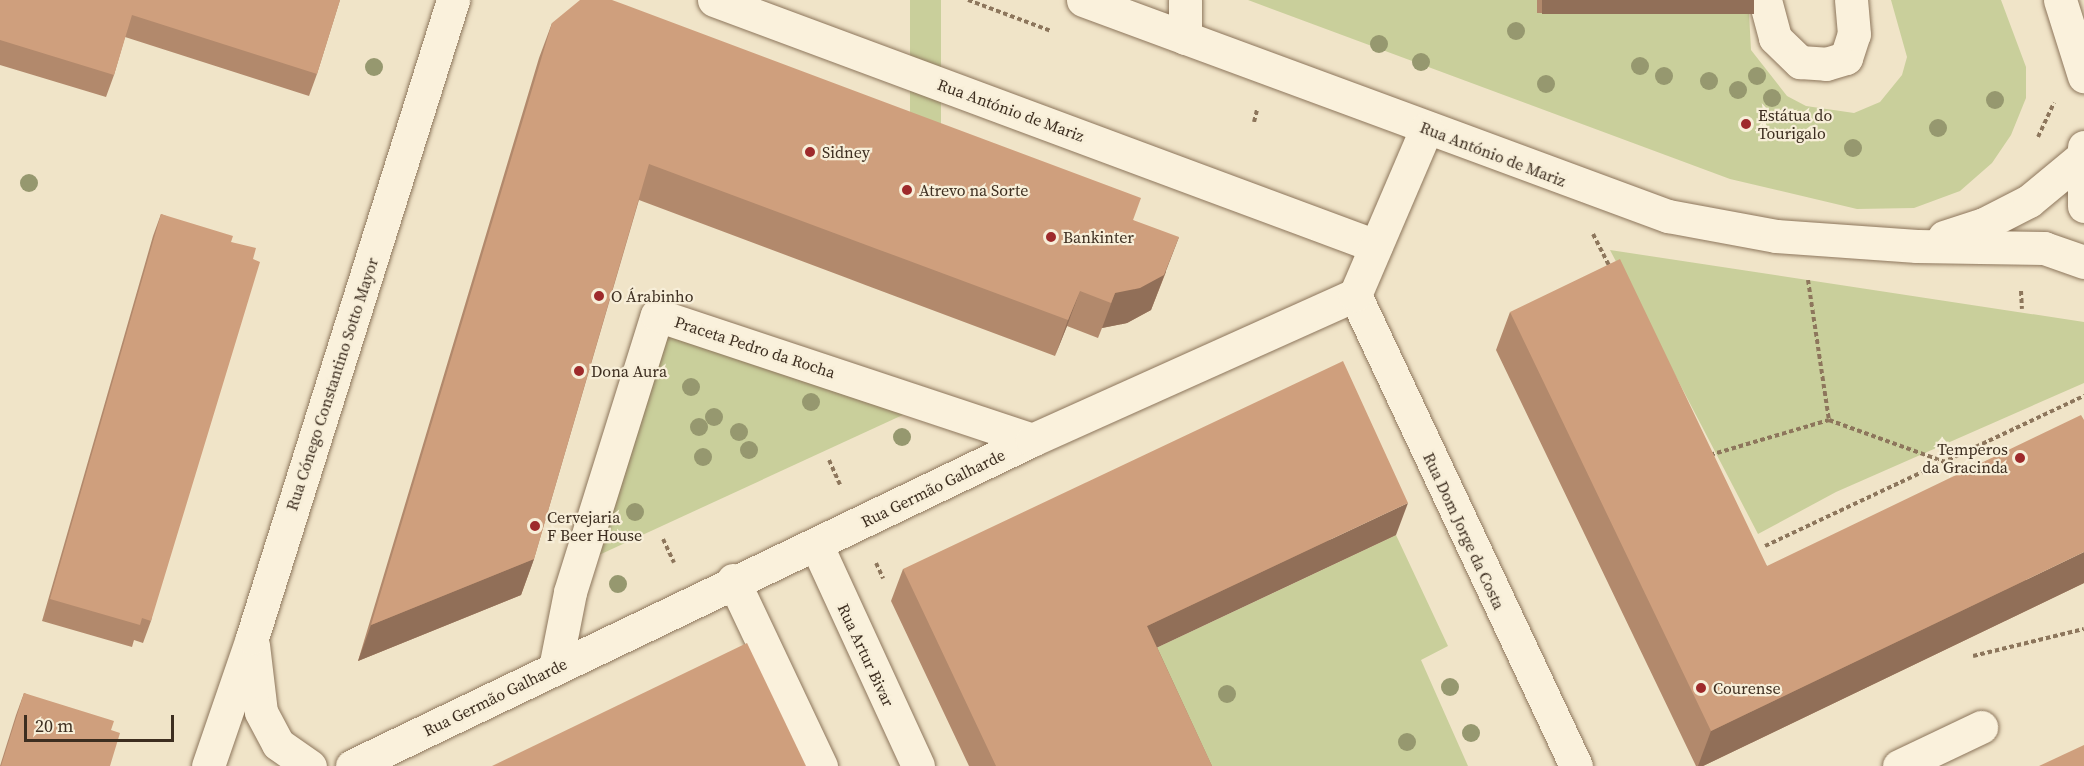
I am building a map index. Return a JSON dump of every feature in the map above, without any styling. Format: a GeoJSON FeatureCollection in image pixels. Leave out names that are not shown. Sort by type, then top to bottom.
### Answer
{"type":"FeatureCollection","features":[{"type":"Feature","properties":{"kind":"street","name":"Rua Cónego Constantino Sotto Mayor"},"geometry":{"type":"LineString","coordinates":[[208,766],[252,638],[453,0]]}},
{"type":"Feature","properties":{"kind":"street","name":"Rua António de Mariz"},"geometry":{"type":"LineString","coordinates":[[714,0],[1376,246]]}},
{"type":"Feature","properties":{"kind":"street","name":"Rua António de Mariz"},"geometry":{"type":"LineString","coordinates":[[1083,0],[1426,129],[1668,216],[1776,236],[1917,246],[2044,248],[2084,262]]}},
{"type":"Feature","properties":{"kind":"street"},"geometry":{"type":"LineString","coordinates":[[1185,0],[1185,38]]}},
{"type":"Feature","properties":{"kind":"street"},"geometry":{"type":"LineString","coordinates":[[1765,0],[1775,38],[1800,62],[1826,64],[1846,58],[1854,34],[1851,0]]}},
{"type":"Feature","properties":{"kind":"street"},"geometry":{"type":"LineString","coordinates":[[2060,0],[2084,76]]}},
{"type":"Feature","properties":{"kind":"street"},"geometry":{"type":"LineString","coordinates":[[1355,294],[1426,129]]}},
{"type":"Feature","properties":{"kind":"street"},"geometry":{"type":"LineString","coordinates":[[1917,246],[1984,224],[2030,201],[2083,152]]}},
{"type":"Feature","properties":{"kind":"street"},"geometry":{"type":"LineString","coordinates":[[2083,152],[2084,206]]}},
{"type":"Feature","properties":{"kind":"street","name":"Rua Germão Galharde"},"geometry":{"type":"LineString","coordinates":[[352,766],[733,580],[816,544],[1032,440],[1355,294]]}},
{"type":"Feature","properties":{"kind":"street","name":"Rua Dom Jorge da Costa"},"geometry":{"type":"LineString","coordinates":[[1355,294],[1576,766]]}},
{"type":"Feature","properties":{"kind":"street","name":"Praceta Pedro da Rocha"},"geometry":{"type":"LineString","coordinates":[[555,668],[570,592],[657,315],[1032,440]]}},
{"type":"Feature","properties":{"kind":"street","name":"Rua Artur Bivar"},"geometry":{"type":"LineString","coordinates":[[816,544],[918,766]]}},
{"type":"Feature","properties":{"kind":"street"},"geometry":{"type":"LineString","coordinates":[[733,580],[821,766]]}},
{"type":"Feature","properties":{"kind":"street"},"geometry":{"type":"LineString","coordinates":[[252,638],[261,712],[278,744],[310,766]]}},
{"type":"Feature","properties":{"kind":"street"},"geometry":{"type":"LineString","coordinates":[[1899,766],[1981,727]]}},
{"type":"Feature","properties":{"kind":"path"},"geometry":{"type":"LineString","coordinates":[[2036,141],[2057,98]]}},
{"type":"Feature","properties":{"kind":"path"},"geometry":{"type":"LineString","coordinates":[[1593,234],[1614,276]]}},
{"type":"Feature","properties":{"kind":"path"},"geometry":{"type":"LineString","coordinates":[[1808,280],[1829,420]]}},
{"type":"Feature","properties":{"kind":"path"},"geometry":{"type":"LineString","coordinates":[[2021,287],[2022,309]]}},
{"type":"Feature","properties":{"kind":"path"},"geometry":{"type":"LineString","coordinates":[[1765,546],[2084,396]]}},
{"type":"Feature","properties":{"kind":"path"},"geometry":{"type":"LineString","coordinates":[[1705,457],[1829,420],[1945,462]]}},
{"type":"Feature","properties":{"kind":"path"},"geometry":{"type":"LineString","coordinates":[[1973,656],[2084,629]]}},
{"type":"Feature","properties":{"kind":"green space"},"geometry":{"type":"Polygon","coordinates":[[[910,0],[941,0],[941,246],[910,246],[910,0]]]}},
{"type":"Feature","properties":{"kind":"green space"},"geometry":{"type":"Polygon","coordinates":[[[1248,0],[1537,0],[1538,13],[1749,13],[1751,50],[1787,96],[1806,106],[1854,113],[1880,102],[1902,75],[1907,57],[1891,0],[2001,0],[2026,67],[2026,98],[2011,135],[1992,163],[1960,191],[1914,208],[1857,209],[1730,179],[1248,0]]]}},
{"type":"Feature","properties":{"kind":"green space"},"geometry":{"type":"Polygon","coordinates":[[[1610,250],[2084,322],[2084,383],[1836,492],[1758,534],[1610,250]]]}},
{"type":"Feature","properties":{"kind":"green space"},"geometry":{"type":"Polygon","coordinates":[[[668,335],[907,413],[599,555],[668,335]]]}},
{"type":"Feature","properties":{"kind":"green space"},"geometry":{"type":"Polygon","coordinates":[[[1396,535],[1448,646],[1421,660],[1468,766],[1186,766],[1135,658],[1396,535]]]}},
{"type":"Feature","properties":{"kind":"building"},"geometry":{"type":"Polygon","coordinates":[[[0,0],[340,0],[317,74],[132,15],[114,75],[0,40],[0,0]]]}},
{"type":"Feature","properties":{"kind":"building"},"geometry":{"type":"Polygon","coordinates":[[[580,0],[612,0],[1141,198],[1133,220],[1179,237],[1164,275],[1140,288],[1115,293],[1111,303],[1080,291],[1068,320],[649,164],[534,559],[371,625],[552,23],[580,0]]]}},
{"type":"Feature","properties":{"kind":"building"},"geometry":{"type":"Polygon","coordinates":[[[161,214],[233,236],[231,242],[256,248],[253,259],[260,262],[151,621],[142,618],[140,625],[50,599],[161,214]]]}},
{"type":"Feature","properties":{"kind":"building"},"geometry":{"type":"Polygon","coordinates":[[[1620,259],[1767,566],[2081,415],[2084,420],[2084,552],[1711,731],[1510,312],[1620,259]]]}},
{"type":"Feature","properties":{"kind":"building"},"geometry":{"type":"Polygon","coordinates":[[[1343,361],[1408,503],[1147,626],[1212,766],[996,766],[903,569],[1343,361]]]}},
{"type":"Feature","properties":{"kind":"building"},"geometry":{"type":"Polygon","coordinates":[[[747,643],[806,766],[492,766],[747,643]]]}},
{"type":"Feature","properties":{"kind":"building"},"geometry":{"type":"Polygon","coordinates":[[[24,693],[114,721],[111,730],[120,733],[110,766],[1,766],[24,693]]]}},
{"type":"Feature","properties":{"kind":"building"},"geometry":{"type":"Polygon","coordinates":[[[2084,745],[2084,766],[2039,766],[2084,745]]]}},
{"type":"Feature","properties":{"kind":"place","name":"Estátua do Tourigalo"},"geometry":{"type":"Point","coordinates":[1746,124]}},
{"type":"Feature","properties":{"kind":"place","name":"Sidney"},"geometry":{"type":"Point","coordinates":[810,152]}},
{"type":"Feature","properties":{"kind":"place","name":"Atrevo na Sorte"},"geometry":{"type":"Point","coordinates":[907,190]}},
{"type":"Feature","properties":{"kind":"place","name":"Bankinter"},"geometry":{"type":"Point","coordinates":[1051,237]}},
{"type":"Feature","properties":{"kind":"place","name":"O Árabinho"},"geometry":{"type":"Point","coordinates":[599,296]}},
{"type":"Feature","properties":{"kind":"place","name":"Dona Aura"},"geometry":{"type":"Point","coordinates":[579,371]}},
{"type":"Feature","properties":{"kind":"place","name":"Temperos da Gracinda"},"geometry":{"type":"Point","coordinates":[2020,458]}},
{"type":"Feature","properties":{"kind":"place","name":"Cervejaria F Beer House"},"geometry":{"type":"Point","coordinates":[535,526]}},
{"type":"Feature","properties":{"kind":"place","name":"Courense"},"geometry":{"type":"Point","coordinates":[1701,688]}}]}
